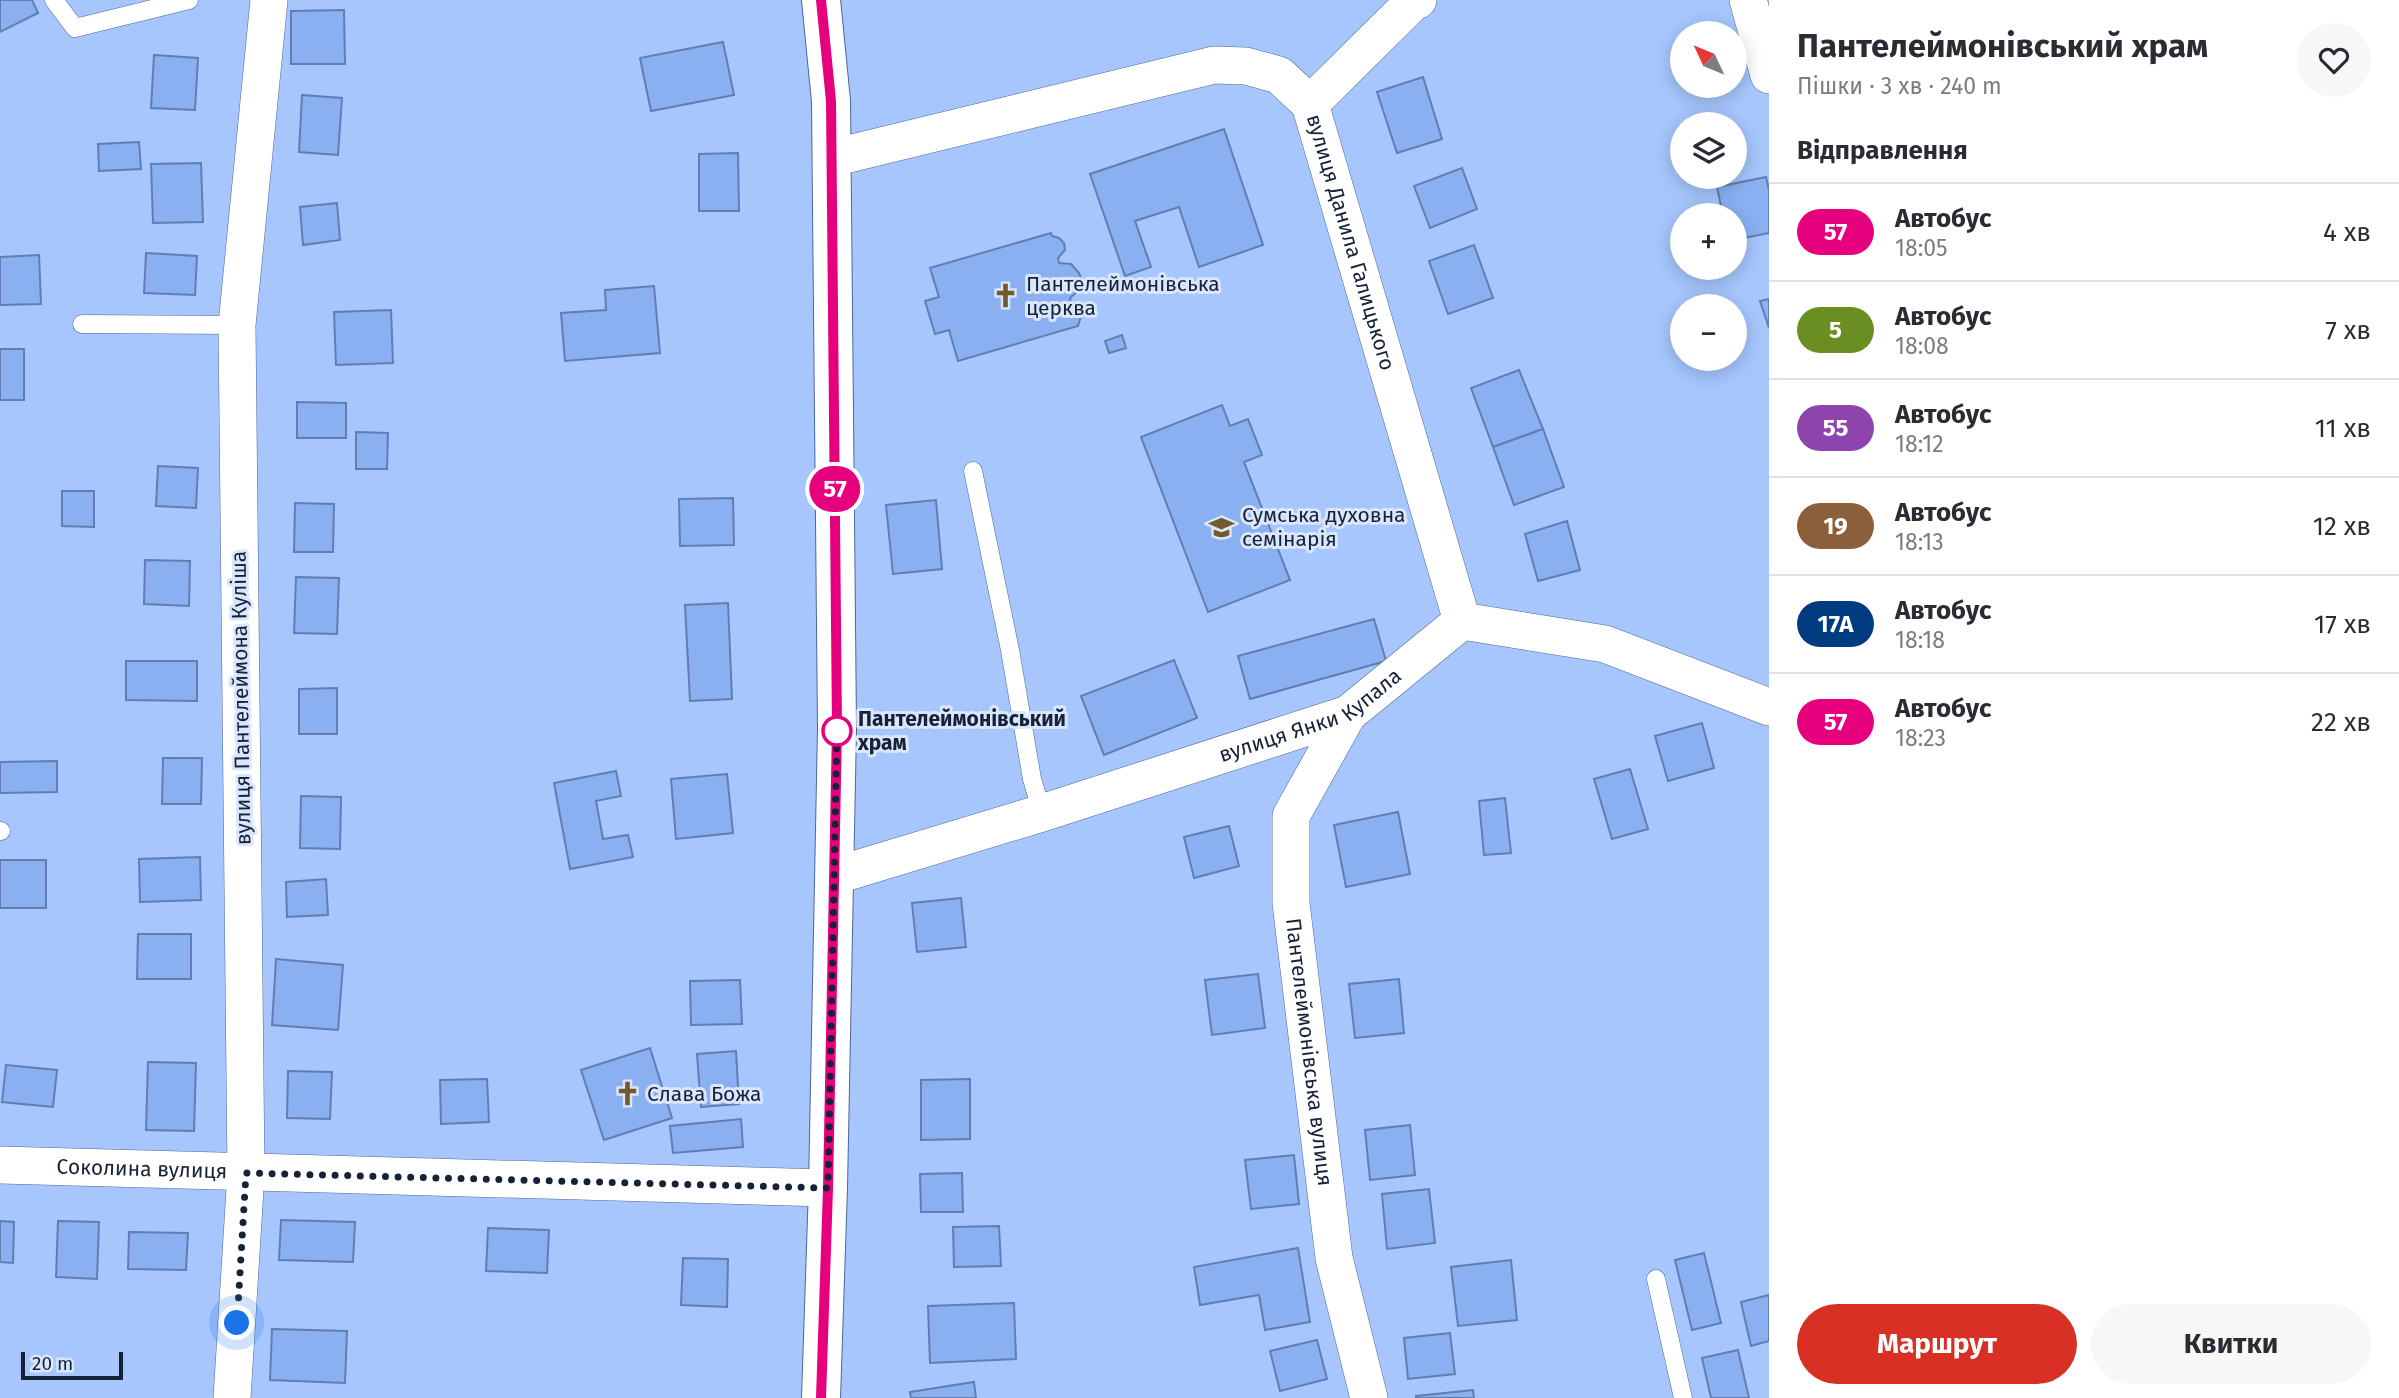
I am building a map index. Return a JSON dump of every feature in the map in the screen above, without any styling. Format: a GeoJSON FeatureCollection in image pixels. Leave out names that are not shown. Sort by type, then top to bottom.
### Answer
{"type":"FeatureCollection","features":[{"type":"Feature","properties":{"kind":"main road"},"geometry":{"type":"LineString","coordinates":[[821,0],[831,101],[837,728],[821,1398]]}},
{"type":"Feature","properties":{"kind":"street","name":"вулиця Пантелеймона Куліша"},"geometry":{"type":"LineString","coordinates":[[232,1398],[246,1173],[237,325],[269,0]]}},
{"type":"Feature","properties":{"kind":"street"},"geometry":{"type":"LineString","coordinates":[[1310,104],[1418,0]]}},
{"type":"Feature","properties":{"kind":"street"},"geometry":{"type":"LineString","coordinates":[[1748,0],[1769,75]]}},
{"type":"Feature","properties":{"kind":"street","name":"вулиця Данила Галицького"},"geometry":{"type":"LineString","coordinates":[[832,158],[1214,65],[1246,66],[1279,75],[1310,104],[1462,621]]}},
{"type":"Feature","properties":{"kind":"street"},"geometry":{"type":"LineString","coordinates":[[1462,621],[1605,644],[1769,707]]}},
{"type":"Feature","properties":{"kind":"street","name":"вулиця Янки Купала"},"geometry":{"type":"LineString","coordinates":[[834,876],[1042,813],[1348,714],[1462,621]]}},
{"type":"Feature","properties":{"kind":"street","name":"Пантелеймонівська вулиця"},"geometry":{"type":"LineString","coordinates":[[1348,714],[1291,816],[1291,903],[1334,1258],[1369,1398]]}},
{"type":"Feature","properties":{"kind":"street","name":"Соколина вулиця"},"geometry":{"type":"LineString","coordinates":[[0,1165],[828,1188]]}},
{"type":"Feature","properties":{"kind":"lane"},"geometry":{"type":"LineString","coordinates":[[54,0],[75,29],[189,0]]}},
{"type":"Feature","properties":{"kind":"lane"},"geometry":{"type":"LineString","coordinates":[[82,324],[237,325]]}},
{"type":"Feature","properties":{"kind":"lane"},"geometry":{"type":"LineString","coordinates":[[973,471],[1010,650],[1032,779],[1042,813]]}},
{"type":"Feature","properties":{"kind":"lane"},"geometry":{"type":"LineString","coordinates":[[1656,1279],[1683,1398]]}},
{"type":"Feature","properties":{"kind":"building"},"geometry":{"type":"Polygon","coordinates":[[[0,0],[32,0],[38,13],[0,32],[0,0]]]}},
{"type":"Feature","properties":{"kind":"building"},"geometry":{"type":"Polygon","coordinates":[[[344,10],[345,64],[291,64],[291,11],[344,10]]]}},
{"type":"Feature","properties":{"kind":"building"},"geometry":{"type":"Polygon","coordinates":[[[723,42],[734,95],[651,111],[640,58],[723,42]]]}},
{"type":"Feature","properties":{"kind":"building"},"geometry":{"type":"Polygon","coordinates":[[[154,55],[198,58],[195,110],[151,108],[154,55]]]}},
{"type":"Feature","properties":{"kind":"building"},"geometry":{"type":"Polygon","coordinates":[[[1423,77],[1442,139],[1397,153],[1377,92],[1423,77]]]}},
{"type":"Feature","properties":{"kind":"building"},"geometry":{"type":"Polygon","coordinates":[[[302,95],[342,98],[338,155],[299,152],[302,95]]]}},
{"type":"Feature","properties":{"kind":"building"},"geometry":{"type":"Polygon","coordinates":[[[1224,129],[1263,245],[1199,267],[1179,207],[1135,221],[1151,267],[1125,276],[1090,174],[1224,129]]]}},
{"type":"Feature","properties":{"kind":"building"},"geometry":{"type":"Polygon","coordinates":[[[139,142],[141,169],[99,171],[98,144],[139,142]]]}},
{"type":"Feature","properties":{"kind":"building"},"geometry":{"type":"Polygon","coordinates":[[[738,153],[739,211],[699,211],[699,154],[738,153]]]}},
{"type":"Feature","properties":{"kind":"building"},"geometry":{"type":"Polygon","coordinates":[[[201,163],[203,222],[153,223],[151,164],[201,163]]]}},
{"type":"Feature","properties":{"kind":"building"},"geometry":{"type":"Polygon","coordinates":[[[1462,168],[1477,209],[1430,228],[1414,186],[1462,168]]]}},
{"type":"Feature","properties":{"kind":"building"},"geometry":{"type":"Polygon","coordinates":[[[1766,177],[1769,190],[1769,233],[1747,237],[1747,203],[1720,203],[1717,189],[1747,189],[1747,181],[1766,177]]]}},
{"type":"Feature","properties":{"kind":"building"},"geometry":{"type":"Polygon","coordinates":[[[337,203],[340,240],[303,245],[300,207],[337,203]]]}},
{"type":"Feature","properties":{"kind":"building","name":"Пантелеймонівська церква"},"geometry":{"type":"Polygon","coordinates":[[[1051,233],[1064,243],[1065,250],[1058,258],[1059,263],[1071,264],[1081,278],[1079,290],[1070,298],[1071,302],[1079,304],[1083,310],[1078,326],[958,361],[949,330],[935,334],[925,301],[939,297],[930,268],[1051,233]]]}},
{"type":"Feature","properties":{"kind":"building"},"geometry":{"type":"Polygon","coordinates":[[[1474,245],[1493,298],[1448,314],[1429,261],[1474,245]]]}},
{"type":"Feature","properties":{"kind":"building"},"geometry":{"type":"Polygon","coordinates":[[[146,253],[197,256],[195,295],[144,293],[146,253]]]}},
{"type":"Feature","properties":{"kind":"building"},"geometry":{"type":"Polygon","coordinates":[[[39,255],[41,304],[0,305],[0,257],[39,255]]]}},
{"type":"Feature","properties":{"kind":"building"},"geometry":{"type":"Polygon","coordinates":[[[654,286],[660,353],[565,361],[561,313],[606,310],[605,290],[654,286]]]}},
{"type":"Feature","properties":{"kind":"building"},"geometry":{"type":"Polygon","coordinates":[[[1769,299],[1769,328],[1760,301],[1769,299]]]}},
{"type":"Feature","properties":{"kind":"building"},"geometry":{"type":"Polygon","coordinates":[[[391,310],[393,363],[336,365],[334,312],[391,310]]]}},
{"type":"Feature","properties":{"kind":"building"},"geometry":{"type":"Polygon","coordinates":[[[1122,335],[1126,348],[1109,353],[1105,341],[1122,335]]]}},
{"type":"Feature","properties":{"kind":"building"},"geometry":{"type":"Polygon","coordinates":[[[0,349],[24,349],[24,400],[0,400],[0,349]]]}},
{"type":"Feature","properties":{"kind":"building"},"geometry":{"type":"Polygon","coordinates":[[[1519,370],[1543,429],[1493,447],[1471,388],[1519,370]]]}},
{"type":"Feature","properties":{"kind":"building"},"geometry":{"type":"Polygon","coordinates":[[[297,402],[346,403],[346,438],[297,438],[297,402]]]}},
{"type":"Feature","properties":{"kind":"building","name":"Сумська духовна семінарія"},"geometry":{"type":"Polygon","coordinates":[[[1222,405],[1230,426],[1248,419],[1262,455],[1244,462],[1290,580],[1208,612],[1141,437],[1222,405]]]}},
{"type":"Feature","properties":{"kind":"building"},"geometry":{"type":"Polygon","coordinates":[[[1543,429],[1564,487],[1514,505],[1493,447],[1543,429]]]}},
{"type":"Feature","properties":{"kind":"building"},"geometry":{"type":"Polygon","coordinates":[[[356,432],[388,433],[387,469],[356,469],[356,432]]]}},
{"type":"Feature","properties":{"kind":"building"},"geometry":{"type":"Polygon","coordinates":[[[158,466],[198,468],[196,508],[156,506],[158,466]]]}},
{"type":"Feature","properties":{"kind":"building"},"geometry":{"type":"Polygon","coordinates":[[[62,491],[94,491],[94,527],[62,526],[62,491]]]}},
{"type":"Feature","properties":{"kind":"building"},"geometry":{"type":"Polygon","coordinates":[[[733,498],[734,545],[680,546],[679,499],[733,498]]]}},
{"type":"Feature","properties":{"kind":"building"},"geometry":{"type":"Polygon","coordinates":[[[936,500],[942,569],[893,574],[886,505],[936,500]]]}},
{"type":"Feature","properties":{"kind":"building"},"geometry":{"type":"Polygon","coordinates":[[[295,503],[334,504],[333,552],[294,552],[295,503]]]}},
{"type":"Feature","properties":{"kind":"building"},"geometry":{"type":"Polygon","coordinates":[[[1567,521],[1580,570],[1538,581],[1525,534],[1567,521]]]}},
{"type":"Feature","properties":{"kind":"building"},"geometry":{"type":"Polygon","coordinates":[[[145,560],[190,561],[189,606],[144,604],[145,560]]]}},
{"type":"Feature","properties":{"kind":"building"},"geometry":{"type":"Polygon","coordinates":[[[296,577],[339,578],[337,634],[294,633],[296,577]]]}},
{"type":"Feature","properties":{"kind":"building"},"geometry":{"type":"Polygon","coordinates":[[[728,603],[732,699],[690,701],[685,605],[728,603]]]}},
{"type":"Feature","properties":{"kind":"building"},"geometry":{"type":"Polygon","coordinates":[[[1374,619],[1386,661],[1250,699],[1238,656],[1374,619]]]}},
{"type":"Feature","properties":{"kind":"building"},"geometry":{"type":"Polygon","coordinates":[[[1174,660],[1197,718],[1104,755],[1081,696],[1174,660]]]}},
{"type":"Feature","properties":{"kind":"building"},"geometry":{"type":"Polygon","coordinates":[[[126,661],[197,661],[197,701],[126,700],[126,661]]]}},
{"type":"Feature","properties":{"kind":"building"},"geometry":{"type":"Polygon","coordinates":[[[337,688],[337,734],[299,734],[299,689],[337,688]]]}},
{"type":"Feature","properties":{"kind":"building"},"geometry":{"type":"Polygon","coordinates":[[[1702,723],[1714,768],[1668,781],[1655,736],[1702,723]]]}},
{"type":"Feature","properties":{"kind":"building"},"geometry":{"type":"Polygon","coordinates":[[[163,758],[202,758],[201,804],[162,804],[163,758]]]}},
{"type":"Feature","properties":{"kind":"building"},"geometry":{"type":"Polygon","coordinates":[[[57,761],[57,792],[0,793],[0,762],[57,761]]]}},
{"type":"Feature","properties":{"kind":"building"},"geometry":{"type":"Polygon","coordinates":[[[1630,769],[1648,829],[1612,839],[1594,779],[1630,769]]]}},
{"type":"Feature","properties":{"kind":"building"},"geometry":{"type":"Polygon","coordinates":[[[616,771],[621,796],[596,801],[603,839],[628,835],[633,857],[570,869],[554,783],[616,771]]]}},
{"type":"Feature","properties":{"kind":"building"},"geometry":{"type":"Polygon","coordinates":[[[727,774],[733,833],[676,839],[671,779],[727,774]]]}},
{"type":"Feature","properties":{"kind":"building"},"geometry":{"type":"Polygon","coordinates":[[[301,796],[341,797],[340,849],[300,848],[301,796]]]}},
{"type":"Feature","properties":{"kind":"building"},"geometry":{"type":"Polygon","coordinates":[[[1505,798],[1511,853],[1484,855],[1479,801],[1505,798]]]}},
{"type":"Feature","properties":{"kind":"building"},"geometry":{"type":"Polygon","coordinates":[[[1398,812],[1410,874],[1346,887],[1334,825],[1398,812]]]}},
{"type":"Feature","properties":{"kind":"building"},"geometry":{"type":"Polygon","coordinates":[[[1229,826],[1239,866],[1194,878],[1184,837],[1229,826]]]}},
{"type":"Feature","properties":{"kind":"building"},"geometry":{"type":"Polygon","coordinates":[[[200,857],[201,900],[140,902],[139,859],[200,857]]]}},
{"type":"Feature","properties":{"kind":"building"},"geometry":{"type":"Polygon","coordinates":[[[0,860],[46,860],[46,908],[0,908],[0,860]]]}},
{"type":"Feature","properties":{"kind":"building"},"geometry":{"type":"Polygon","coordinates":[[[326,879],[328,915],[287,917],[286,882],[326,879]]]}},
{"type":"Feature","properties":{"kind":"building"},"geometry":{"type":"Polygon","coordinates":[[[961,898],[966,947],[917,952],[912,903],[961,898]]]}},
{"type":"Feature","properties":{"kind":"building"},"geometry":{"type":"Polygon","coordinates":[[[138,934],[191,934],[191,979],[137,979],[138,934]]]}},
{"type":"Feature","properties":{"kind":"building"},"geometry":{"type":"Polygon","coordinates":[[[276,959],[343,965],[338,1030],[272,1025],[276,959]]]}},
{"type":"Feature","properties":{"kind":"building"},"geometry":{"type":"Polygon","coordinates":[[[1258,974],[1265,1028],[1212,1035],[1205,980],[1258,974]]]}},
{"type":"Feature","properties":{"kind":"building"},"geometry":{"type":"Polygon","coordinates":[[[1399,979],[1404,1033],[1355,1038],[1349,984],[1399,979]]]}},
{"type":"Feature","properties":{"kind":"building"},"geometry":{"type":"Polygon","coordinates":[[[740,980],[742,1024],[691,1025],[690,981],[740,980]]]}},
{"type":"Feature","properties":{"kind":"building","name":"Слава Божа"},"geometry":{"type":"Polygon","coordinates":[[[650,1048],[672,1118],[604,1140],[581,1070],[650,1048]]]}},
{"type":"Feature","properties":{"kind":"building"},"geometry":{"type":"Polygon","coordinates":[[[736,1051],[739,1104],[701,1107],[697,1054],[736,1051]]]}},
{"type":"Feature","properties":{"kind":"building"},"geometry":{"type":"Polygon","coordinates":[[[148,1062],[196,1063],[194,1131],[146,1130],[148,1062]]]}},
{"type":"Feature","properties":{"kind":"building"},"geometry":{"type":"Polygon","coordinates":[[[6,1065],[57,1070],[53,1107],[2,1102],[6,1065]]]}},
{"type":"Feature","properties":{"kind":"building"},"geometry":{"type":"Polygon","coordinates":[[[288,1071],[332,1072],[330,1119],[287,1118],[288,1071]]]}},
{"type":"Feature","properties":{"kind":"building"},"geometry":{"type":"Polygon","coordinates":[[[487,1079],[489,1122],[441,1124],[440,1080],[487,1079]]]}},
{"type":"Feature","properties":{"kind":"building"},"geometry":{"type":"Polygon","coordinates":[[[970,1079],[970,1139],[921,1140],[921,1080],[970,1079]]]}},
{"type":"Feature","properties":{"kind":"building"},"geometry":{"type":"Polygon","coordinates":[[[741,1119],[743,1147],[673,1153],[670,1126],[741,1119]]]}},
{"type":"Feature","properties":{"kind":"building"},"geometry":{"type":"Polygon","coordinates":[[[1410,1125],[1415,1175],[1370,1180],[1365,1130],[1410,1125]]]}},
{"type":"Feature","properties":{"kind":"building"},"geometry":{"type":"Polygon","coordinates":[[[1294,1155],[1299,1204],[1251,1209],[1245,1160],[1294,1155]]]}},
{"type":"Feature","properties":{"kind":"building"},"geometry":{"type":"Polygon","coordinates":[[[962,1173],[963,1212],[921,1212],[920,1174],[962,1173]]]}},
{"type":"Feature","properties":{"kind":"building"},"geometry":{"type":"Polygon","coordinates":[[[1429,1189],[1435,1243],[1387,1249],[1382,1194],[1429,1189]]]}},
{"type":"Feature","properties":{"kind":"building"},"geometry":{"type":"Polygon","coordinates":[[[281,1220],[355,1222],[353,1262],[279,1260],[281,1220]]]}},
{"type":"Feature","properties":{"kind":"building"},"geometry":{"type":"Polygon","coordinates":[[[0,1221],[14,1222],[13,1263],[0,1262],[0,1221]]]}},
{"type":"Feature","properties":{"kind":"building"},"geometry":{"type":"Polygon","coordinates":[[[58,1221],[99,1222],[97,1279],[56,1277],[58,1221]]]}},
{"type":"Feature","properties":{"kind":"building"},"geometry":{"type":"Polygon","coordinates":[[[999,1226],[1001,1266],[954,1267],[953,1227],[999,1226]]]}},
{"type":"Feature","properties":{"kind":"building"},"geometry":{"type":"Polygon","coordinates":[[[488,1228],[549,1230],[547,1273],[486,1271],[488,1228]]]}},
{"type":"Feature","properties":{"kind":"building"},"geometry":{"type":"Polygon","coordinates":[[[129,1232],[188,1233],[186,1270],[128,1269],[129,1232]]]}},
{"type":"Feature","properties":{"kind":"building"},"geometry":{"type":"Polygon","coordinates":[[[1298,1248],[1310,1322],[1265,1330],[1259,1295],[1200,1305],[1194,1267],[1298,1248]]]}},
{"type":"Feature","properties":{"kind":"building"},"geometry":{"type":"Polygon","coordinates":[[[1704,1253],[1721,1323],[1692,1330],[1675,1260],[1704,1253]]]}},
{"type":"Feature","properties":{"kind":"building"},"geometry":{"type":"Polygon","coordinates":[[[683,1258],[728,1259],[727,1307],[681,1305],[683,1258]]]}},
{"type":"Feature","properties":{"kind":"building"},"geometry":{"type":"Polygon","coordinates":[[[1511,1260],[1517,1320],[1458,1326],[1451,1267],[1511,1260]]]}},
{"type":"Feature","properties":{"kind":"building"},"geometry":{"type":"Polygon","coordinates":[[[1769,1295],[1769,1341],[1751,1346],[1741,1302],[1769,1295]]]}},
{"type":"Feature","properties":{"kind":"building"},"geometry":{"type":"Polygon","coordinates":[[[1014,1303],[1016,1359],[930,1363],[928,1306],[1014,1303]]]}},
{"type":"Feature","properties":{"kind":"building"},"geometry":{"type":"Polygon","coordinates":[[[272,1329],[347,1331],[345,1383],[270,1380],[272,1329]]]}},
{"type":"Feature","properties":{"kind":"building"},"geometry":{"type":"Polygon","coordinates":[[[1450,1333],[1455,1374],[1408,1379],[1404,1338],[1450,1333]]]}},
{"type":"Feature","properties":{"kind":"building"},"geometry":{"type":"Polygon","coordinates":[[[1317,1340],[1327,1379],[1280,1391],[1270,1351],[1317,1340]]]}},
{"type":"Feature","properties":{"kind":"building"},"geometry":{"type":"Polygon","coordinates":[[[1738,1350],[1749,1398],[1711,1398],[1702,1358],[1738,1350]]]}},
{"type":"Feature","properties":{"kind":"building"},"geometry":{"type":"Polygon","coordinates":[[[974,1382],[976,1398],[911,1398],[910,1392],[974,1382]]]}},
{"type":"Feature","properties":{"kind":"building"},"geometry":{"type":"Polygon","coordinates":[[[1473,1390],[1474,1398],[1416,1398],[1416,1396],[1473,1390]]]}},
{"type":"Feature","properties":{"kind":"bus line","name":"57"},"geometry":{"type":"LineString","coordinates":[[821,0],[831,101],[837,728],[821,1398]]}},
{"type":"Feature","properties":{"kind":"place","name":"Пантелеймонівська церква"},"geometry":{"type":"Point","coordinates":[1006,296]}},
{"type":"Feature","properties":{"kind":"place","name":"Сумська духовна семінарія"},"geometry":{"type":"Point","coordinates":[1222,527]}},
{"type":"Feature","properties":{"kind":"place","name":"Пантелеймонівський храм"},"geometry":{"type":"Point","coordinates":[837,731]}},
{"type":"Feature","properties":{"kind":"place","name":"Слава Божа"},"geometry":{"type":"Point","coordinates":[627,1094]}},
{"type":"Feature","properties":{"kind":"route"},"geometry":{"type":"LineString","coordinates":[[237,1323],[246,1173],[828,1188],[837,728],[837,731]]}}]}
